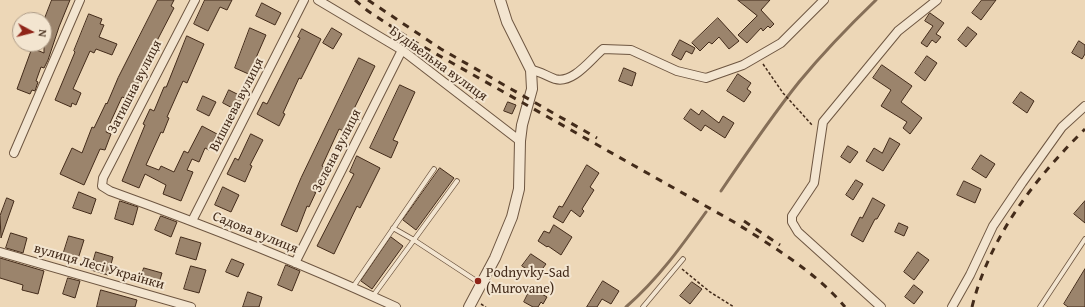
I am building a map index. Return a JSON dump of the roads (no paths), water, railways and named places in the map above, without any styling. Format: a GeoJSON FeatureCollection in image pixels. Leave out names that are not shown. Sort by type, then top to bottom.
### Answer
{"type":"FeatureCollection","features":[{"type":"Feature","properties":{"kind":"street"},"geometry":{"type":"LineString","coordinates":[[14,153],[80,0]]}},
{"type":"Feature","properties":{"kind":"street","name":"Затишна вулиця"},"geometry":{"type":"LineString","coordinates":[[102,186],[103,178],[195,0]]}},
{"type":"Feature","properties":{"kind":"street","name":"Вишнева вулиця"},"geometry":{"type":"LineString","coordinates":[[192,221],[304,0]]}},
{"type":"Feature","properties":{"kind":"street","name":"Будівельна вулиця"},"geometry":{"type":"LineString","coordinates":[[318,0],[402,50],[520,141]]}},
{"type":"Feature","properties":{"kind":"street"},"geometry":{"type":"LineString","coordinates":[[468,307],[495,258],[512,217],[519,189],[520,141],[532,89],[531,70],[507,22],[500,0]]}},
{"type":"Feature","properties":{"kind":"street"},"geometry":{"type":"LineString","coordinates":[[531,70],[565,80],[572,77],[603,49],[631,50],[677,71],[706,78],[743,65],[781,43],[824,0]]}},
{"type":"Feature","properties":{"kind":"street"},"geometry":{"type":"LineString","coordinates":[[881,307],[798,232],[792,222],[792,216],[814,183],[824,122],[898,31],[937,0]]}},
{"type":"Feature","properties":{"kind":"street","name":"Зелена вулиця"},"geometry":{"type":"LineString","coordinates":[[295,263],[402,50]]}},
{"type":"Feature","properties":{"kind":"street"},"geometry":{"type":"LineString","coordinates":[[952,307],[970,275],[993,226],[1062,127],[1085,106]]}},
{"type":"Feature","properties":{"kind":"street","name":"Садова вулиця"},"geometry":{"type":"LineString","coordinates":[[102,186],[110,191],[192,221],[295,263],[396,307]]}},
{"type":"Feature","properties":{"kind":"street","name":"вулиця Лесі Українки"},"geometry":{"type":"LineString","coordinates":[[0,252],[189,307]]}},
{"type":"Feature","properties":{"kind":"lane"},"geometry":{"type":"LineString","coordinates":[[352,287],[434,169]]}},
{"type":"Feature","properties":{"kind":"lane"},"geometry":{"type":"LineString","coordinates":[[373,296],[457,181]]}},
{"type":"Feature","properties":{"kind":"lane"},"geometry":{"type":"LineString","coordinates":[[393,228],[475,280]]}},
{"type":"Feature","properties":{"kind":"lane"},"geometry":{"type":"LineString","coordinates":[[1040,307],[1085,238]]}},
{"type":"Feature","properties":{"kind":"lane"},"geometry":{"type":"LineString","coordinates":[[643,307],[683,259]]}},
{"type":"Feature","properties":{"kind":"waterway"},"geometry":{"type":"LineString","coordinates":[[721,191],[749,149],[799,82],[836,40],[876,0]]}},
{"type":"Feature","properties":{"kind":"waterway"},"geometry":{"type":"LineString","coordinates":[[626,307],[659,274],[706,212]]}},
{"type":"Feature","properties":{"kind":"railway"},"geometry":{"type":"LineString","coordinates":[[355,0],[368,11],[415,42],[734,222],[793,260],[821,282],[845,307]]}},
{"type":"Feature","properties":{"kind":"railway"},"geometry":{"type":"LineString","coordinates":[[368,0],[441,49],[597,138]]}},
{"type":"Feature","properties":{"kind":"railway"},"geometry":{"type":"LineString","coordinates":[[972,307],[978,285],[996,244],[1007,224],[1033,187],[1067,147],[1085,129]]}},
{"type":"Feature","properties":{"kind":"railway"},"geometry":{"type":"LineString","coordinates":[[744,221],[780,245]]}},
{"type":"Feature","properties":{"kind":"place","name":"Podnyvky-Sad (Murovane)"},"geometry":{"type":"Point","coordinates":[478,281]}}]}
